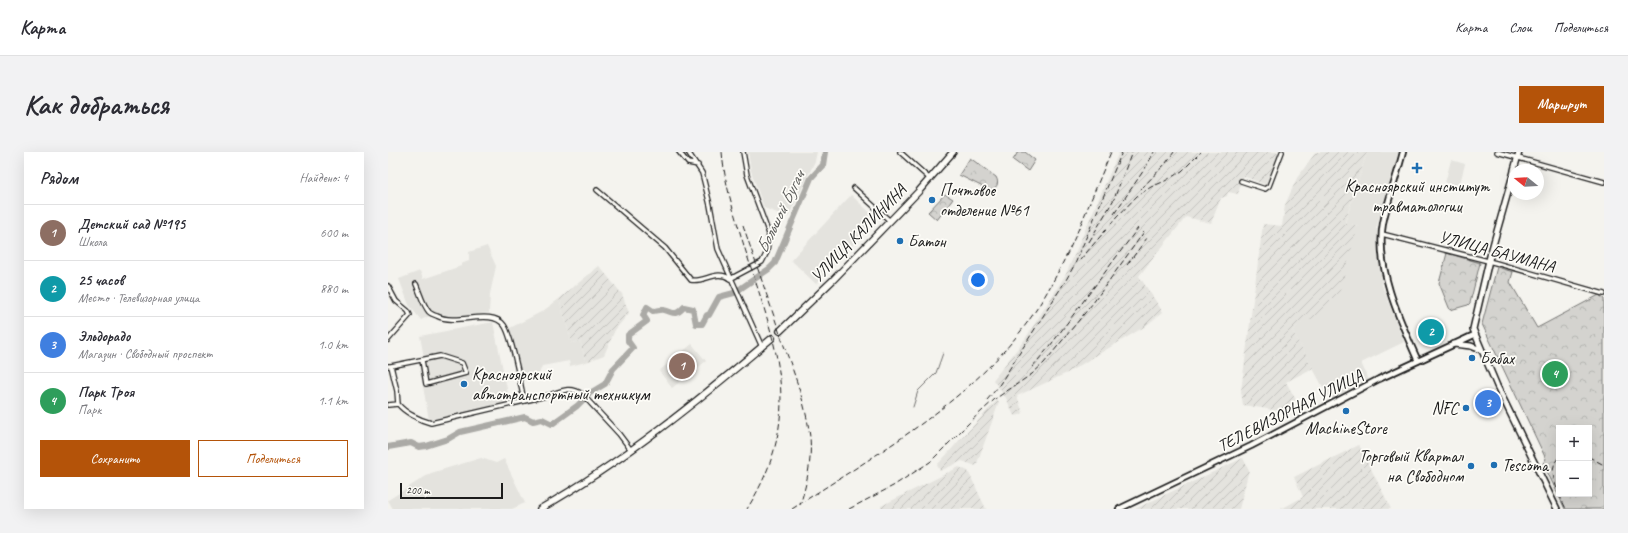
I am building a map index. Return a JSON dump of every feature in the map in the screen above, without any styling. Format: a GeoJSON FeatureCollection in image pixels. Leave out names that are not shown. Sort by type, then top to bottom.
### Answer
{"type":"FeatureCollection","features":[{"type":"Feature","properties":{"kind":"main road","name":"УЛИЦА КАЛИНИНА"},"geometry":{"type":"LineString","coordinates":[[540,509],[590,479],[631,450],[712,388],[780,332],[890,221],[930,179],[953,152]]}},
{"type":"Feature","properties":{"kind":"main road"},"geometry":{"type":"LineString","coordinates":[[1508,192],[1473,325],[1474,335],[1557,509]]}},
{"type":"Feature","properties":{"kind":"main road"},"geometry":{"type":"LineString","coordinates":[[1454,344],[1471,346],[1481,350]]}},
{"type":"Feature","properties":{"kind":"street"},"geometry":{"type":"LineString","coordinates":[[679,152],[688,163],[698,165]]}},
{"type":"Feature","properties":{"kind":"street"},"geometry":{"type":"LineString","coordinates":[[688,152],[702,172],[718,249],[730,279],[736,288],[762,347]]}},
{"type":"Feature","properties":{"kind":"street"},"geometry":{"type":"LineString","coordinates":[[730,279],[762,262],[767,252],[769,234],[747,175],[743,152]]}},
{"type":"Feature","properties":{"kind":"street"},"geometry":{"type":"LineString","coordinates":[[900,152],[930,179]]}},
{"type":"Feature","properties":{"kind":"street"},"geometry":{"type":"LineString","coordinates":[[1241,181],[1265,189],[1269,186],[1282,152]]}},
{"type":"Feature","properties":{"kind":"street"},"geometry":{"type":"LineString","coordinates":[[1403,152],[1383,223],[1383,257],[1387,282],[1418,361]]}},
{"type":"Feature","properties":{"kind":"street"},"geometry":{"type":"LineString","coordinates":[[1497,152],[1518,155],[1604,182]]}},
{"type":"Feature","properties":{"kind":"street"},"geometry":{"type":"LineString","coordinates":[[854,188],[890,221]]}},
{"type":"Feature","properties":{"kind":"street"},"geometry":{"type":"LineString","coordinates":[[597,190],[665,248],[691,280],[696,281],[712,275],[726,275],[730,279]]}},
{"type":"Feature","properties":{"kind":"street","name":"УЛИЦА БАУМАНА"},"geometry":{"type":"LineString","coordinates":[[1382,234],[1604,294]]}},
{"type":"Feature","properties":{"kind":"street"},"geometry":{"type":"LineString","coordinates":[[416,284],[429,312],[443,319],[456,320],[483,317],[495,319],[503,324],[508,335],[524,401]]}},
{"type":"Feature","properties":{"kind":"street"},"geometry":{"type":"LineString","coordinates":[[388,286],[396,301],[408,311],[410,315],[388,340]]}},
{"type":"Feature","properties":{"kind":"street","name":"ТЕЛЕВИЗОРНАЯ УЛИЦА"},"geometry":{"type":"LineString","coordinates":[[1119,509],[1251,446],[1379,379],[1474,335]]}},
{"type":"Feature","properties":{"kind":"street"},"geometry":{"type":"LineString","coordinates":[[422,360],[426,384],[466,373],[462,363],[440,356],[389,366],[397,391],[398,404],[401,408],[420,419],[431,423],[566,390],[576,390],[582,394],[619,434],[631,450]]}},
{"type":"Feature","properties":{"kind":"street"},"geometry":{"type":"LineString","coordinates":[[388,405],[398,404]]}},
{"type":"Feature","properties":{"kind":"shaded area"},"geometry":{"type":"Polygon","coordinates":[[[748,152],[817,152],[815,161],[788,217],[764,208],[751,171],[748,152]]]}},
{"type":"Feature","properties":{"kind":"shaded area"},"geometry":{"type":"Polygon","coordinates":[[[1119,152],[1279,152],[1266,185],[1243,176],[1238,194],[1228,192],[1227,196],[1221,198],[1211,223],[1186,217],[1139,276],[1163,312],[1144,327],[1067,373],[1017,396],[1023,413],[1014,416],[1006,398],[993,380],[1025,339],[1066,274],[1119,152]]]}},
{"type":"Feature","properties":{"kind":"shaded area"},"geometry":{"type":"Polygon","coordinates":[[[1316,152],[1367,152],[1345,222],[1358,226],[1338,298],[1313,318],[1292,330],[1313,368],[1286,382],[1296,400],[1280,411],[1243,405],[1241,391],[1263,224],[1282,226],[1285,205],[1297,178],[1316,152]]]}},
{"type":"Feature","properties":{"kind":"shaded area"},"geometry":{"type":"Polygon","coordinates":[[[1367,152],[1399,152],[1376,229],[1378,229],[1382,285],[1404,342],[1361,363],[1369,380],[1330,400],[1292,330],[1318,313],[1358,226],[1345,223],[1367,152]]]}},
{"type":"Feature","properties":{"kind":"shaded area"},"geometry":{"type":"Polygon","coordinates":[[[1451,160],[1465,164],[1459,187],[1445,183],[1451,160]]]}},
{"type":"Feature","properties":{"kind":"shaded area"},"geometry":{"type":"Polygon","coordinates":[[[851,195],[877,219],[816,284],[791,260],[851,195]]]}},
{"type":"Feature","properties":{"kind":"shaded area"},"geometry":{"type":"Polygon","coordinates":[[[487,246],[496,266],[490,294],[489,313],[448,318],[436,313],[421,320],[409,305],[399,279],[420,271],[423,279],[461,266],[461,264],[469,261],[469,252],[487,246]]]}},
{"type":"Feature","properties":{"kind":"shaded area"},"geometry":{"type":"Polygon","coordinates":[[[599,266],[622,294],[629,313],[615,330],[604,355],[586,362],[580,341],[572,343],[559,299],[599,266]]]}},
{"type":"Feature","properties":{"kind":"shaded area"},"geometry":{"type":"Polygon","coordinates":[[[559,299],[572,343],[580,341],[586,362],[570,366],[569,361],[542,366],[539,374],[521,375],[510,328],[543,311],[559,299]]]}},
{"type":"Feature","properties":{"kind":"shaded area","name":"Красноярский автотранспортный техникум"},"geometry":{"type":"Polygon","coordinates":[[[493,322],[510,403],[429,420],[419,364],[425,363],[420,336],[493,322]]]}},
{"type":"Feature","properties":{"kind":"shaded area"},"geometry":{"type":"Polygon","coordinates":[[[692,344],[706,361],[672,388],[659,371],[692,344]]]}},
{"type":"Feature","properties":{"kind":"shaded area"},"geometry":{"type":"Polygon","coordinates":[[[997,400],[999,402],[976,466],[962,461],[940,471],[937,465],[997,400]]]}},
{"type":"Feature","properties":{"kind":"shaded area"},"geometry":{"type":"Polygon","coordinates":[[[1359,445],[1391,509],[1281,509],[1303,497],[1294,477],[1359,445]]]}},
{"type":"Feature","properties":{"kind":"shaded area"},"geometry":{"type":"Polygon","coordinates":[[[481,458],[496,463],[504,459],[525,503],[512,509],[393,509],[388,500],[431,473],[481,458]]]}},
{"type":"Feature","properties":{"kind":"shaded area"},"geometry":{"type":"Polygon","coordinates":[[[1243,458],[1249,470],[1239,509],[1135,509],[1243,458]]]}},
{"type":"Feature","properties":{"kind":"shaded area"},"geometry":{"type":"Polygon","coordinates":[[[959,467],[968,471],[986,509],[881,509],[881,506],[959,467]]]}},
{"type":"Feature","properties":{"kind":"green space"},"geometry":{"type":"Polygon","coordinates":[[[1018,152],[1025,152],[1035,160],[1028,171],[1013,160],[1018,152]]]}},
{"type":"Feature","properties":{"kind":"green space"},"geometry":{"type":"Polygon","coordinates":[[[970,158],[996,177],[998,182],[994,189],[989,190],[959,175],[970,158]]]}},
{"type":"Feature","properties":{"kind":"green space"},"geometry":{"type":"Polygon","coordinates":[[[945,194],[953,199],[937,220],[928,212],[945,194]]]}},
{"type":"Feature","properties":{"kind":"green space"},"geometry":{"type":"Polygon","coordinates":[[[1447,253],[1480,263],[1470,303],[1468,305],[1450,310],[1439,283],[1447,253]]]}},
{"type":"Feature","properties":{"kind":"green space"},"geometry":{"type":"Polygon","coordinates":[[[1497,267],[1513,272],[1510,282],[1537,328],[1599,295],[1604,299],[1604,509],[1565,509],[1559,497],[1592,497],[1592,425],[1556,425],[1556,490],[1543,463],[1546,459],[1482,324],[1497,267]]]}},
{"type":"Feature","properties":{"kind":"waterway","name":"Большой Бугач"},"geometry":{"type":"LineString","coordinates":[[388,447],[411,443],[419,447],[426,446],[448,439],[460,432],[525,417],[533,421],[542,419],[552,424],[577,406],[590,393],[605,384],[613,369],[633,348],[628,341],[628,335],[647,321],[643,315],[647,307],[653,311],[662,310],[674,313],[678,312],[684,307],[693,309],[696,324],[702,324],[719,297],[734,293],[769,269],[775,263],[811,178],[823,165],[825,152]]}},
{"type":"Feature","properties":{"kind":"waterway"},"geometry":{"type":"LineString","coordinates":[[913,407],[918,391],[936,373],[943,353]]}},
{"type":"Feature","properties":{"kind":"railway"},"geometry":{"type":"LineString","coordinates":[[722,152],[726,181],[772,336],[779,369],[781,402],[777,436],[767,472],[747,509]]}},
{"type":"Feature","properties":{"kind":"railway"},"geometry":{"type":"LineString","coordinates":[[792,509],[924,422],[956,397],[985,371],[1012,342],[1036,310],[1068,253],[1111,152]]}},
{"type":"Feature","properties":{"kind":"railway"},"geometry":{"type":"LineString","coordinates":[[987,400],[998,387],[1075,264],[1122,152]]}},
{"type":"Feature","properties":{"kind":"railway"},"geometry":{"type":"LineString","coordinates":[[1089,242],[1114,199],[1132,152]]}},
{"type":"Feature","properties":{"kind":"railway"},"geometry":{"type":"LineString","coordinates":[[1114,214],[1146,167],[1154,152]]}},
{"type":"Feature","properties":{"kind":"railway"},"geometry":{"type":"LineString","coordinates":[[1141,189],[1166,163],[1174,152]]}},
{"type":"Feature","properties":{"kind":"railway"},"geometry":{"type":"LineString","coordinates":[[1080,260],[1137,196],[1182,171],[1201,152]]}},
{"type":"Feature","properties":{"kind":"railway"},"geometry":{"type":"LineString","coordinates":[[743,225],[806,413],[810,437],[810,463],[800,505]]}},
{"type":"Feature","properties":{"kind":"railway"},"geometry":{"type":"LineString","coordinates":[[1032,367],[1050,346],[1138,228]]}},
{"type":"Feature","properties":{"kind":"railway"},"geometry":{"type":"LineString","coordinates":[[849,509],[893,486],[930,462],[995,399],[1032,374],[1044,363],[1093,303],[1144,232]]}},
{"type":"Feature","properties":{"kind":"railway"},"geometry":{"type":"LineString","coordinates":[[1127,265],[1147,238]]}},
{"type":"Feature","properties":{"kind":"railway"},"geometry":{"type":"LineString","coordinates":[[1592,459],[1604,465]]}},
{"type":"Feature","properties":{"kind":"railway"},"geometry":{"type":"LineString","coordinates":[[1556,461],[1553,470],[1556,487]]}},
{"type":"Feature","properties":{"kind":"railway"},"geometry":{"type":"LineString","coordinates":[[1560,497],[1566,509]]}},
{"type":"Feature","properties":{"kind":"place","name":"Красноярский институт травматологии"},"geometry":{"type":"Point","coordinates":[1417,168]}},
{"type":"Feature","properties":{"kind":"place","name":"Почтовое отделение №61"},"geometry":{"type":"Point","coordinates":[932,200]}},
{"type":"Feature","properties":{"kind":"place","name":"Батон"},"geometry":{"type":"Point","coordinates":[900,241]}},
{"type":"Feature","properties":{"kind":"place","name":"25 часов"},"geometry":{"type":"Point","coordinates":[1431,332]}},
{"type":"Feature","properties":{"kind":"place","name":"Бабах"},"geometry":{"type":"Point","coordinates":[1472,358]}},
{"type":"Feature","properties":{"kind":"place","name":"Детский сад №195"},"geometry":{"type":"Point","coordinates":[682,366]}},
{"type":"Feature","properties":{"kind":"place","name":"Парк Троя"},"geometry":{"type":"Point","coordinates":[1555,374]}},
{"type":"Feature","properties":{"kind":"place","name":"Красноярский автотранспортный техникум"},"geometry":{"type":"Point","coordinates":[464,384]}},
{"type":"Feature","properties":{"kind":"place","name":"Эльдорадо"},"geometry":{"type":"Point","coordinates":[1488,403]}},
{"type":"Feature","properties":{"kind":"place","name":"NFC"},"geometry":{"type":"Point","coordinates":[1466,408]}},
{"type":"Feature","properties":{"kind":"place","name":"MachineStore"},"geometry":{"type":"Point","coordinates":[1346,411]}},
{"type":"Feature","properties":{"kind":"place","name":"Tescoma"},"geometry":{"type":"Point","coordinates":[1494,465]}},
{"type":"Feature","properties":{"kind":"place","name":"Торговый Квартал на Свободном"},"geometry":{"type":"Point","coordinates":[1471,466]}}]}
